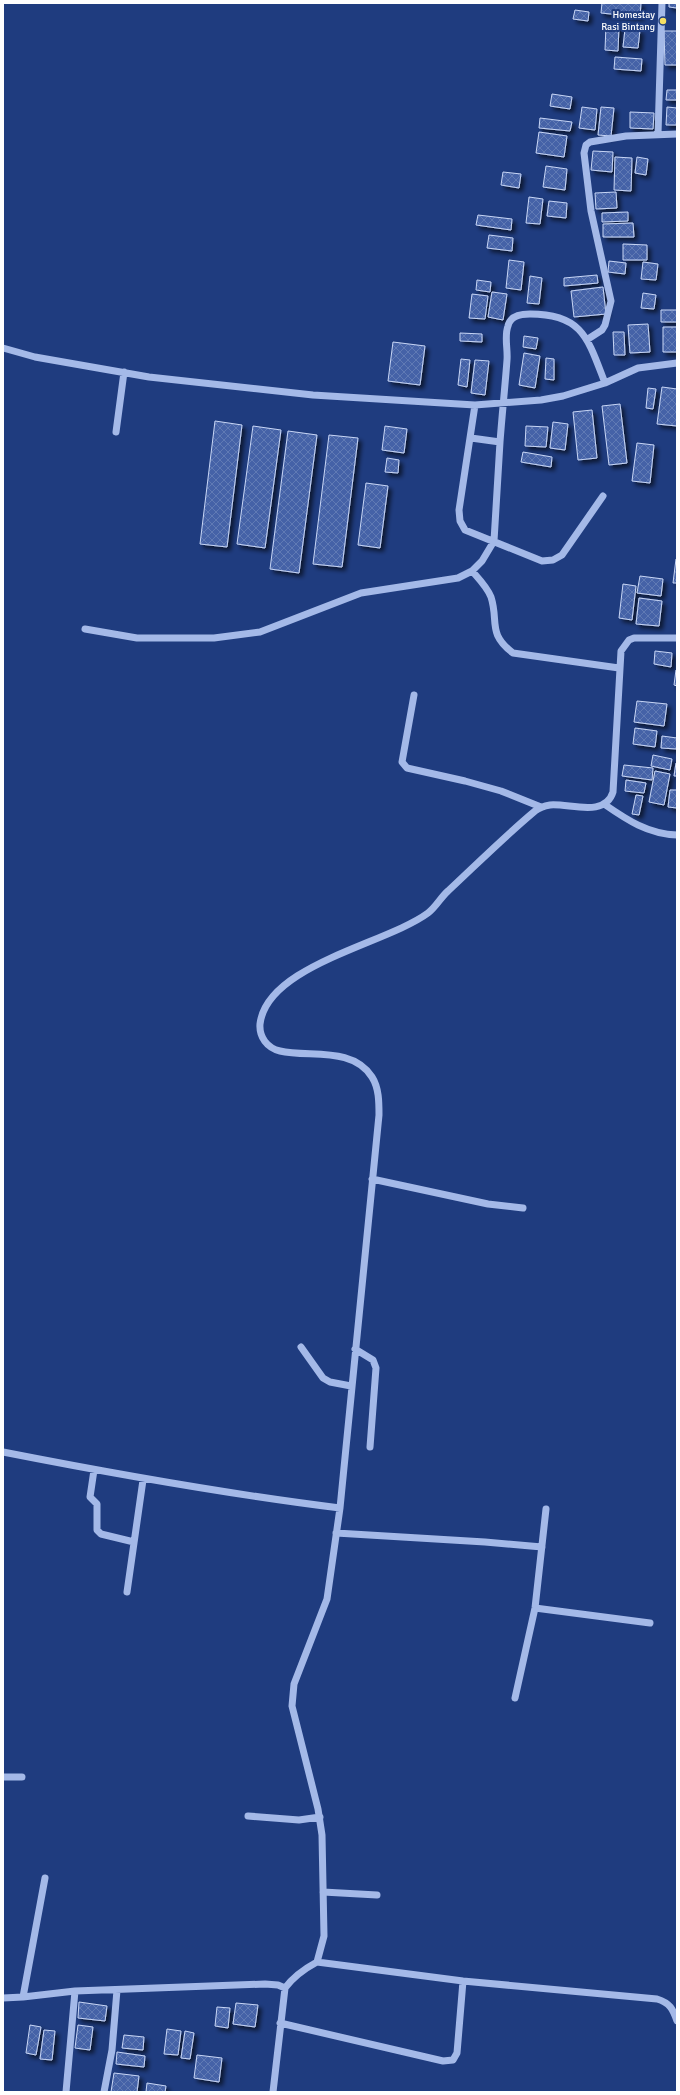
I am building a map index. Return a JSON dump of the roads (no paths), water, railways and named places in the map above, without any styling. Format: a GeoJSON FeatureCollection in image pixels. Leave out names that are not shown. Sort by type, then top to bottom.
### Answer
{"type":"FeatureCollection","features":[{"type":"Feature","properties":{"kind":"street"},"geometry":{"type":"LineString","coordinates":[[658,134],[662,3]]}},
{"type":"Feature","properties":{"kind":"street"},"geometry":{"type":"LineString","coordinates":[[588,339],[602,330],[606,325],[611,301],[591,211],[584,149],[590,142],[626,136],[677,134]]}},
{"type":"Feature","properties":{"kind":"street"},"geometry":{"type":"LineString","coordinates":[[86,629],[137,638],[214,638],[260,632],[361,593],[458,578],[472,571],[482,562],[494,541],[508,326],[515,316],[529,314],[559,317],[570,321],[588,339],[605,383]]}},
{"type":"Feature","properties":{"kind":"street"},"geometry":{"type":"LineString","coordinates":[[3,348],[35,357],[124,372],[313,395],[475,405],[556,398],[605,383],[638,368],[677,363]]}},
{"type":"Feature","properties":{"kind":"street"},"geometry":{"type":"LineString","coordinates":[[116,432],[124,372]]}},
{"type":"Feature","properties":{"kind":"street"},"geometry":{"type":"LineString","coordinates":[[475,405],[459,510],[460,521],[465,530],[542,561],[553,560],[562,555],[603,496]]}},
{"type":"Feature","properties":{"kind":"street"},"geometry":{"type":"LineString","coordinates":[[471,438],[500,442]]}},
{"type":"Feature","properties":{"kind":"street"},"geometry":{"type":"LineString","coordinates":[[472,571],[484,584],[491,597],[495,631],[503,646],[513,653],[619,668]]}},
{"type":"Feature","properties":{"kind":"street"},"geometry":{"type":"LineString","coordinates":[[317,1962],[324,1936],[322,1835],[320,1816],[292,1706],[294,1684],[327,1599],[340,1508],[379,1115],[377,1088],[372,1077],[357,1063],[347,1059],[322,1054],[279,1050],[267,1044],[261,1036],[260,1025],[262,1014],[280,988],[307,970],[322,962],[408,925],[429,912],[446,893],[527,818],[541,807],[549,805],[596,807],[604,804],[613,792],[621,651],[629,640],[643,637],[677,638]]}},
{"type":"Feature","properties":{"kind":"street"},"geometry":{"type":"LineString","coordinates":[[414,695],[402,762],[406,768],[453,778],[501,791],[541,807]]}},
{"type":"Feature","properties":{"kind":"street"},"geometry":{"type":"LineString","coordinates":[[604,804],[629,821],[650,831],[677,835]]}},
{"type":"Feature","properties":{"kind":"street"},"geometry":{"type":"LineString","coordinates":[[372,1179],[488,1204],[523,1208]]}},
{"type":"Feature","properties":{"kind":"street"},"geometry":{"type":"LineString","coordinates":[[301,1347],[323,1378],[330,1382],[351,1386]]}},
{"type":"Feature","properties":{"kind":"street"},"geometry":{"type":"LineString","coordinates":[[355,1349],[373,1360],[376,1368],[370,1447]]}},
{"type":"Feature","properties":{"kind":"street"},"geometry":{"type":"LineString","coordinates":[[3,1452],[143,1480],[340,1508]]}},
{"type":"Feature","properties":{"kind":"street"},"geometry":{"type":"LineString","coordinates":[[94,1470],[90,1496],[97,1504],[97,1530],[101,1534],[134,1542]]}},
{"type":"Feature","properties":{"kind":"street"},"geometry":{"type":"LineString","coordinates":[[127,1592],[143,1480]]}},
{"type":"Feature","properties":{"kind":"street"},"geometry":{"type":"LineString","coordinates":[[515,1698],[536,1608],[546,1509]]}},
{"type":"Feature","properties":{"kind":"street"},"geometry":{"type":"LineString","coordinates":[[336,1533],[542,1547]]}},
{"type":"Feature","properties":{"kind":"street"},"geometry":{"type":"LineString","coordinates":[[536,1608],[650,1623]]}},
{"type":"Feature","properties":{"kind":"street"},"geometry":{"type":"LineString","coordinates":[[3,1777],[22,1777]]}},
{"type":"Feature","properties":{"kind":"street"},"geometry":{"type":"LineString","coordinates":[[248,1816],[299,1820],[320,1816]]}},
{"type":"Feature","properties":{"kind":"street"},"geometry":{"type":"LineString","coordinates":[[23,1997],[45,1878]]}},
{"type":"Feature","properties":{"kind":"street"},"geometry":{"type":"LineString","coordinates":[[323,1892],[377,1895]]}},
{"type":"Feature","properties":{"kind":"street"},"geometry":{"type":"LineString","coordinates":[[273,2092],[285,1988],[302,1970],[317,1962],[463,1981],[657,1999],[665,2002],[673,2009],[677,2021]]}},
{"type":"Feature","properties":{"kind":"street"},"geometry":{"type":"LineString","coordinates":[[280,2023],[443,2061],[452,2060],[457,2053],[463,1981]]}},
{"type":"Feature","properties":{"kind":"street"},"geometry":{"type":"LineString","coordinates":[[3,1998],[74,1991],[265,1984],[278,1985],[285,1988]]}},
{"type":"Feature","properties":{"kind":"street"},"geometry":{"type":"LineString","coordinates":[[104,2092],[112,2050],[117,1990]]}},
{"type":"Feature","properties":{"kind":"street"},"geometry":{"type":"LineString","coordinates":[[66,2092],[74,1991]]}},
{"type":"Feature","properties":{"kind":"place","name":"Homestay Rasi Bintang"},"geometry":{"type":"Point","coordinates":[663,21]}}]}
